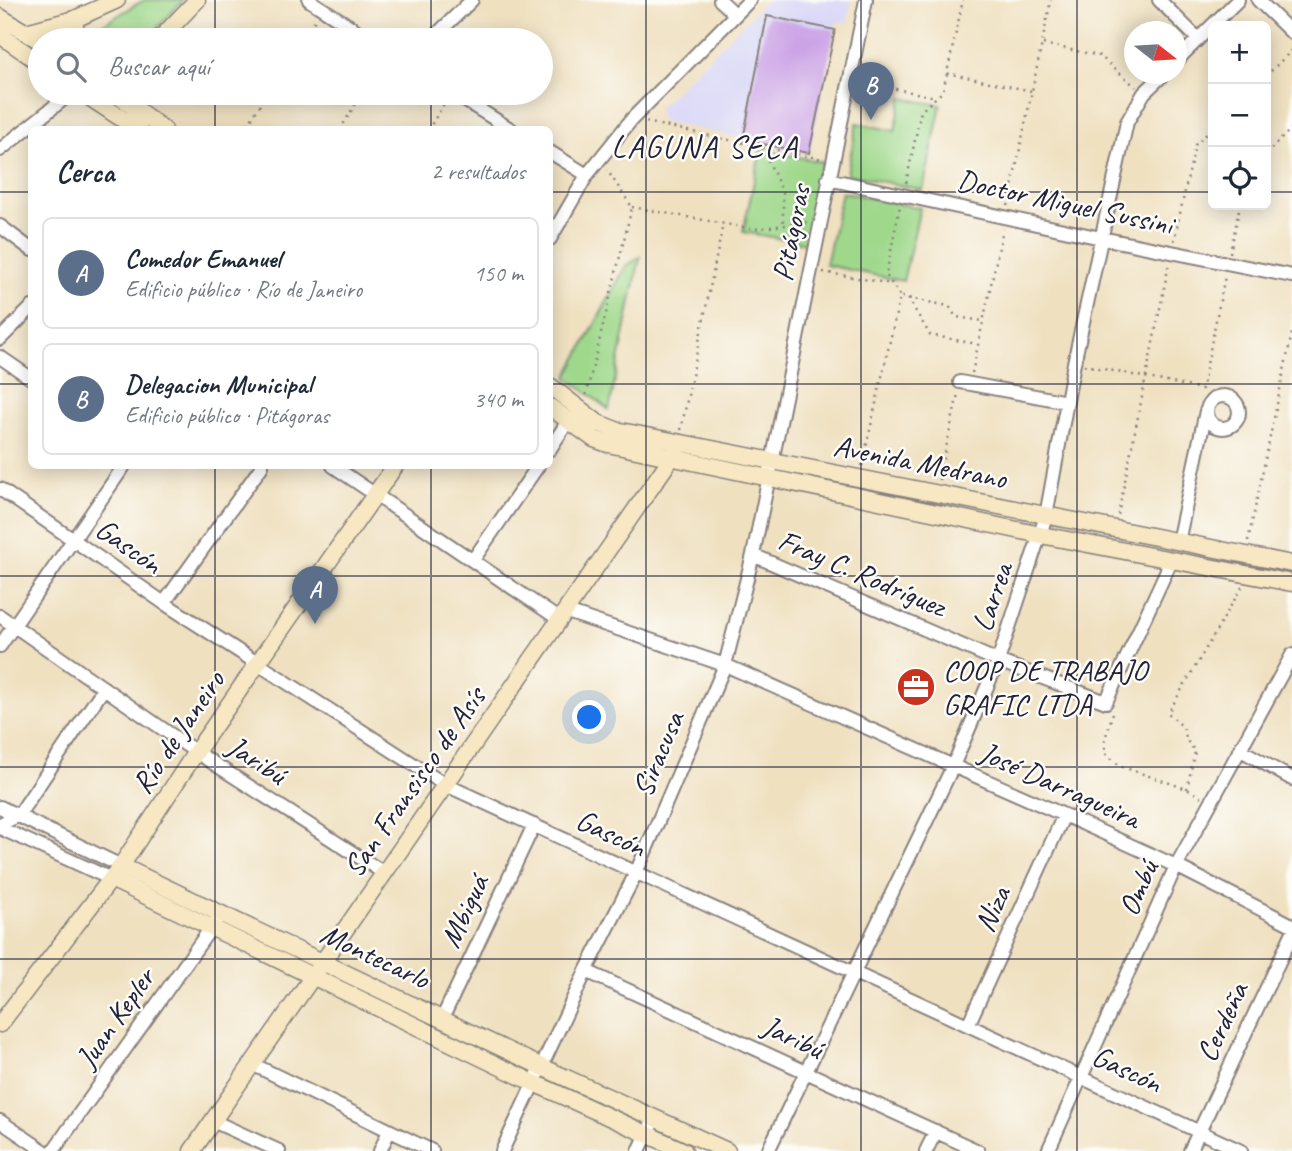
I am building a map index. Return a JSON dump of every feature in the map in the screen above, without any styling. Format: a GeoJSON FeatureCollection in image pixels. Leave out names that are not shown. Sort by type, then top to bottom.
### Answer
{"type":"FeatureCollection","features":[{"type":"Feature","properties":{"kind":"main road"},"geometry":{"type":"LineString","coordinates":[[41,28],[75,19],[117,0]]}},
{"type":"Feature","properties":{"kind":"main road"},"geometry":{"type":"LineString","coordinates":[[170,28],[196,1]]}},
{"type":"Feature","properties":{"kind":"main road"},"geometry":{"type":"LineString","coordinates":[[0,17],[26,32]]}},
{"type":"Feature","properties":{"kind":"main road"},"geometry":{"type":"LineString","coordinates":[[75,19],[75,28]]}},
{"type":"Feature","properties":{"kind":"main road"},"geometry":{"type":"LineString","coordinates":[[0,35],[28,55]]}},
{"type":"Feature","properties":{"kind":"main road"},"geometry":{"type":"LineString","coordinates":[[107,105],[141,122]]}},
{"type":"Feature","properties":{"kind":"main road"},"geometry":{"type":"LineString","coordinates":[[126,105],[141,122]]}},
{"type":"Feature","properties":{"kind":"main road"},"geometry":{"type":"LineString","coordinates":[[136,105],[141,122]]}},
{"type":"Feature","properties":{"kind":"main road","name":"Avenida Medrano"},"geometry":{"type":"LineString","coordinates":[[553,388],[598,424],[676,450]]}},
{"type":"Feature","properties":{"kind":"main road","name":"Avenida Medrano"},"geometry":{"type":"LineString","coordinates":[[553,409],[594,439],[676,450],[769,469],[1041,535],[1292,583]]}},
{"type":"Feature","properties":{"kind":"main road","name":"San Fransisco de Asís"},"geometry":{"type":"LineString","coordinates":[[192,1151],[676,450]]}},
{"type":"Feature","properties":{"kind":"main road","name":"Río de Janeiro"},"geometry":{"type":"LineString","coordinates":[[0,1024],[116,873],[196,752],[393,469]]}},
{"type":"Feature","properties":{"kind":"main road","name":"Avenida Medrano"},"geometry":{"type":"LineString","coordinates":[[769,469],[860,478],[1292,565]]}},
{"type":"Feature","properties":{"kind":"main road","name":"Montecarlo"},"geometry":{"type":"LineString","coordinates":[[116,873],[216,921],[323,963],[542,1067],[651,1127],[684,1151]]}},
{"type":"Feature","properties":{"kind":"main road","name":"Montecarlo"},"geometry":{"type":"LineString","coordinates":[[216,921],[313,978],[534,1083],[651,1127],[727,1151]]}},
{"type":"Feature","properties":{"kind":"street"},"geometry":{"type":"LineString","coordinates":[[309,0],[353,28]]}},
{"type":"Feature","properties":{"kind":"street"},"geometry":{"type":"LineString","coordinates":[[443,28],[472,0]]}},
{"type":"Feature","properties":{"kind":"street"},"geometry":{"type":"LineString","coordinates":[[720,0],[734,14]]}},
{"type":"Feature","properties":{"kind":"street"},"geometry":{"type":"LineString","coordinates":[[553,234],[586,175],[632,120],[750,0]]}},
{"type":"Feature","properties":{"kind":"street","name":"Pitágoras"},"geometry":{"type":"LineString","coordinates":[[769,469],[866,0]]}},
{"type":"Feature","properties":{"kind":"street"},"geometry":{"type":"LineString","coordinates":[[1159,0],[1198,39]]}},
{"type":"Feature","properties":{"kind":"street"},"geometry":{"type":"LineString","coordinates":[[1187,51],[1238,0]]}},
{"type":"Feature","properties":{"kind":"street"},"geometry":{"type":"LineString","coordinates":[[1258,0],[1292,33]]}},
{"type":"Feature","properties":{"kind":"street","name":"Larrea"},"geometry":{"type":"LineString","coordinates":[[768,1151],[953,766],[998,661],[1046,516],[1074,363],[1127,122],[1144,93],[1153,84]]}},
{"type":"Feature","properties":{"kind":"street"},"geometry":{"type":"LineString","coordinates":[[30,126],[56,105]]}},
{"type":"Feature","properties":{"kind":"street"},"geometry":{"type":"LineString","coordinates":[[471,105],[506,126]]}},
{"type":"Feature","properties":{"kind":"street"},"geometry":{"type":"LineString","coordinates":[[0,150],[28,128]]}},
{"type":"Feature","properties":{"kind":"street"},"geometry":{"type":"LineString","coordinates":[[553,154],[586,175]]}},
{"type":"Feature","properties":{"kind":"street","name":"Doctor Miguel Sussini"},"geometry":{"type":"LineString","coordinates":[[828,179],[1292,276]]}},
{"type":"Feature","properties":{"kind":"street"},"geometry":{"type":"LineString","coordinates":[[0,226],[28,247]]}},
{"type":"Feature","properties":{"kind":"street"},"geometry":{"type":"LineString","coordinates":[[0,339],[28,311]]}},
{"type":"Feature","properties":{"kind":"street"},"geometry":{"type":"LineString","coordinates":[[0,356],[28,376]]}},
{"type":"Feature","properties":{"kind":"street"},"geometry":{"type":"LineString","coordinates":[[965,383],[1067,402]]}},
{"type":"Feature","properties":{"kind":"street"},"geometry":{"type":"LineString","coordinates":[[1178,542],[1206,411]]}},
{"type":"Feature","properties":{"kind":"street"},"geometry":{"type":"LineString","coordinates":[[553,444],[568,421]]}},
{"type":"Feature","properties":{"kind":"street"},"geometry":{"type":"LineString","coordinates":[[0,646],[122,469]]}},
{"type":"Feature","properties":{"kind":"street"},"geometry":{"type":"LineString","coordinates":[[164,603],[260,469]]}},
{"type":"Feature","properties":{"kind":"street","name":"José Darragueira"},"geometry":{"type":"LineString","coordinates":[[338,469],[473,560],[563,616],[725,665],[1176,866],[1292,925]]}},
{"type":"Feature","properties":{"kind":"street"},"geometry":{"type":"LineString","coordinates":[[473,560],[536,469]]}},
{"type":"Feature","properties":{"kind":"street","name":"Siracusa"},"geometry":{"type":"LineString","coordinates":[[502,1151],[586,971],[636,873],[725,665],[753,555],[769,469]]}},
{"type":"Feature","properties":{"kind":"street","name":"Gascón"},"geometry":{"type":"LineString","coordinates":[[0,489],[257,665],[444,784],[1241,1151]]}},
{"type":"Feature","properties":{"kind":"street","name":"Fray C. Rodríguez"},"geometry":{"type":"LineString","coordinates":[[753,555],[998,661],[1106,702]]}},
{"type":"Feature","properties":{"kind":"street"},"geometry":{"type":"LineString","coordinates":[[1106,702],[1172,559]]}},
{"type":"Feature","properties":{"kind":"street","name":"Jaribú"},"geometry":{"type":"LineString","coordinates":[[0,616],[196,752],[384,873]]}},
{"type":"Feature","properties":{"kind":"street","name":"Ombú"},"geometry":{"type":"LineString","coordinates":[[1048,1151],[1176,866],[1292,655]]}},
{"type":"Feature","properties":{"kind":"street"},"geometry":{"type":"LineString","coordinates":[[0,826],[18,816],[104,688]]}},
{"type":"Feature","properties":{"kind":"street"},"geometry":{"type":"LineString","coordinates":[[1241,750],[1292,779]]}},
{"type":"Feature","properties":{"kind":"street","name":"Montecarlo"},"geometry":{"type":"LineString","coordinates":[[0,807],[116,873]]}},
{"type":"Feature","properties":{"kind":"street","name":"Niza"},"geometry":{"type":"LineString","coordinates":[[968,1025],[1064,815]]}},
{"type":"Feature","properties":{"kind":"street","name":"Mbiguá"},"geometry":{"type":"LineString","coordinates":[[442,1019],[534,825]]}},
{"type":"Feature","properties":{"kind":"street","name":"Montecarlo"},"geometry":{"type":"LineString","coordinates":[[0,826],[116,873]]}},
{"type":"Feature","properties":{"kind":"street","name":"Juan Kepler"},"geometry":{"type":"LineString","coordinates":[[53,1151],[216,921]]}},
{"type":"Feature","properties":{"kind":"street","name":"Cerdeña"},"geometry":{"type":"LineString","coordinates":[[1190,1151],[1292,934]]}},
{"type":"Feature","properties":{"kind":"street","name":"Jaribú"},"geometry":{"type":"LineString","coordinates":[[586,971],[978,1151]]}},
{"type":"Feature","properties":{"kind":"street"},"geometry":{"type":"LineString","coordinates":[[252,1064],[432,1151]]}},
{"type":"Feature","properties":{"kind":"street"},"geometry":{"type":"LineString","coordinates":[[0,1121],[44,1151]]}},
{"type":"Feature","properties":{"kind":"street"},"geometry":{"type":"LineString","coordinates":[[213,1121],[279,1151]]}},
{"type":"Feature","properties":{"kind":"street"},"geometry":{"type":"LineString","coordinates":[[639,1151],[651,1127]]}},
{"type":"Feature","properties":{"kind":"street"},"geometry":{"type":"LineString","coordinates":[[380,1151],[389,1131]]}},
{"type":"Feature","properties":{"kind":"street"},"geometry":{"type":"LineString","coordinates":[[926,1151],[936,1132]]}},
{"type":"Feature","properties":{"kind":"path"},"geometry":{"type":"LineString","coordinates":[[963,0],[943,91],[921,111],[886,275],[900,296],[949,306],[956,317],[983,321]]}},
{"type":"Feature","properties":{"kind":"path"},"geometry":{"type":"LineString","coordinates":[[936,494],[978,344],[1051,0]]}},
{"type":"Feature","properties":{"kind":"path"},"geometry":{"type":"LineString","coordinates":[[310,28],[322,9]]}},
{"type":"Feature","properties":{"kind":"path"},"geometry":{"type":"LineString","coordinates":[[1042,43],[1100,56],[1144,93]]}},
{"type":"Feature","properties":{"kind":"path"},"geometry":{"type":"LineString","coordinates":[[1271,71],[1292,50]]}},
{"type":"Feature","properties":{"kind":"path"},"geometry":{"type":"LineString","coordinates":[[947,73],[1032,91]]}},
{"type":"Feature","properties":{"kind":"path"},"geometry":{"type":"LineString","coordinates":[[849,79],[936,97]]}},
{"type":"Feature","properties":{"kind":"path"},"geometry":{"type":"LineString","coordinates":[[247,126],[260,105]]}},
{"type":"Feature","properties":{"kind":"path"},"geometry":{"type":"LineString","coordinates":[[343,126],[355,105]]}},
{"type":"Feature","properties":{"kind":"path"},"geometry":{"type":"LineString","coordinates":[[431,126],[444,105]]}},
{"type":"Feature","properties":{"kind":"path"},"geometry":{"type":"LineString","coordinates":[[632,120],[832,161]]}},
{"type":"Feature","properties":{"kind":"path"},"geometry":{"type":"LineString","coordinates":[[1271,149],[1292,128]]}},
{"type":"Feature","properties":{"kind":"path"},"geometry":{"type":"LineString","coordinates":[[1115,530],[1195,145],[1208,133]]}},
{"type":"Feature","properties":{"kind":"path"},"geometry":{"type":"LineString","coordinates":[[762,147],[783,193],[783,225]]}},
{"type":"Feature","properties":{"kind":"path"},"geometry":{"type":"LineString","coordinates":[[600,159],[632,207],[752,229],[820,220]]}},
{"type":"Feature","properties":{"kind":"path"},"geometry":{"type":"LineString","coordinates":[[582,411],[632,207]]}},
{"type":"Feature","properties":{"kind":"path"},"geometry":{"type":"LineString","coordinates":[[1074,363],[1202,389],[1239,210]]}},
{"type":"Feature","properties":{"kind":"path"},"geometry":{"type":"LineString","coordinates":[[676,450],[723,224]]}},
{"type":"Feature","properties":{"kind":"path"},"geometry":{"type":"LineString","coordinates":[[810,270],[892,284]]}},
{"type":"Feature","properties":{"kind":"path"},"geometry":{"type":"LineString","coordinates":[[860,478],[900,296]]}},
{"type":"Feature","properties":{"kind":"path"},"geometry":{"type":"LineString","coordinates":[[908,298],[930,335],[978,344]]}},
{"type":"Feature","properties":{"kind":"path"},"geometry":{"type":"LineString","coordinates":[[1245,555],[1292,333]]}},
{"type":"Feature","properties":{"kind":"path"},"geometry":{"type":"LineString","coordinates":[[1286,360],[1292,362]]}},
{"type":"Feature","properties":{"kind":"path"},"geometry":{"type":"LineString","coordinates":[[1187,789],[1195,751],[1187,741],[1183,727],[1168,713],[1249,575]]}},
{"type":"Feature","properties":{"kind":"path"},"geometry":{"type":"LineString","coordinates":[[1106,702],[1113,712],[1105,739],[1105,753],[1120,766],[1187,789],[1212,803]]}},
{"type":"Feature","properties":{"kind":"shaded area"},"geometry":{"type":"Polygon","coordinates":[[[767,0],[852,0],[847,23],[837,21],[809,153],[663,121],[657,109],[767,0]]]}},
{"type":"Feature","properties":{"kind":"green space"},"geometry":{"type":"Polygon","coordinates":[[[144,0],[183,0],[157,28],[97,28],[144,0]]]}},
{"type":"Feature","properties":{"kind":"green space"},"geometry":{"type":"Polygon","coordinates":[[[902,98],[941,105],[923,190],[847,174],[857,123],[895,131],[902,98]]]}},
{"type":"Feature","properties":{"kind":"green space"},"geometry":{"type":"Polygon","coordinates":[[[761,149],[822,162],[806,243],[743,232],[761,149]]]}},
{"type":"Feature","properties":{"kind":"green space"},"geometry":{"type":"Polygon","coordinates":[[[842,192],[920,208],[903,281],[826,265],[842,192]]]}},
{"type":"Feature","properties":{"kind":"green space"},"geometry":{"type":"Polygon","coordinates":[[[640,257],[609,410],[567,377],[626,266],[640,257]]]}},
{"type":"Feature","properties":{"kind":"building"},"geometry":{"type":"Polygon","coordinates":[[[767,16],[835,30],[809,153],[743,140],[767,16]]]}},
{"type":"Feature","properties":{"kind":"place","name":"Delegacion Municipal"},"geometry":{"type":"Point","coordinates":[871,120]}},
{"type":"Feature","properties":{"kind":"place","name":"Comedor Emanuel"},"geometry":{"type":"Point","coordinates":[315,624]}},
{"type":"Feature","properties":{"kind":"place","name":"COOP DE TRABAJO GRAFIC LTDA"},"geometry":{"type":"Point","coordinates":[916,687]}},
{"type":"Feature","properties":{"kind":"district","name":"LAGUNA SECA"},"geometry":{"type":"Point","coordinates":[705,146]}}]}
